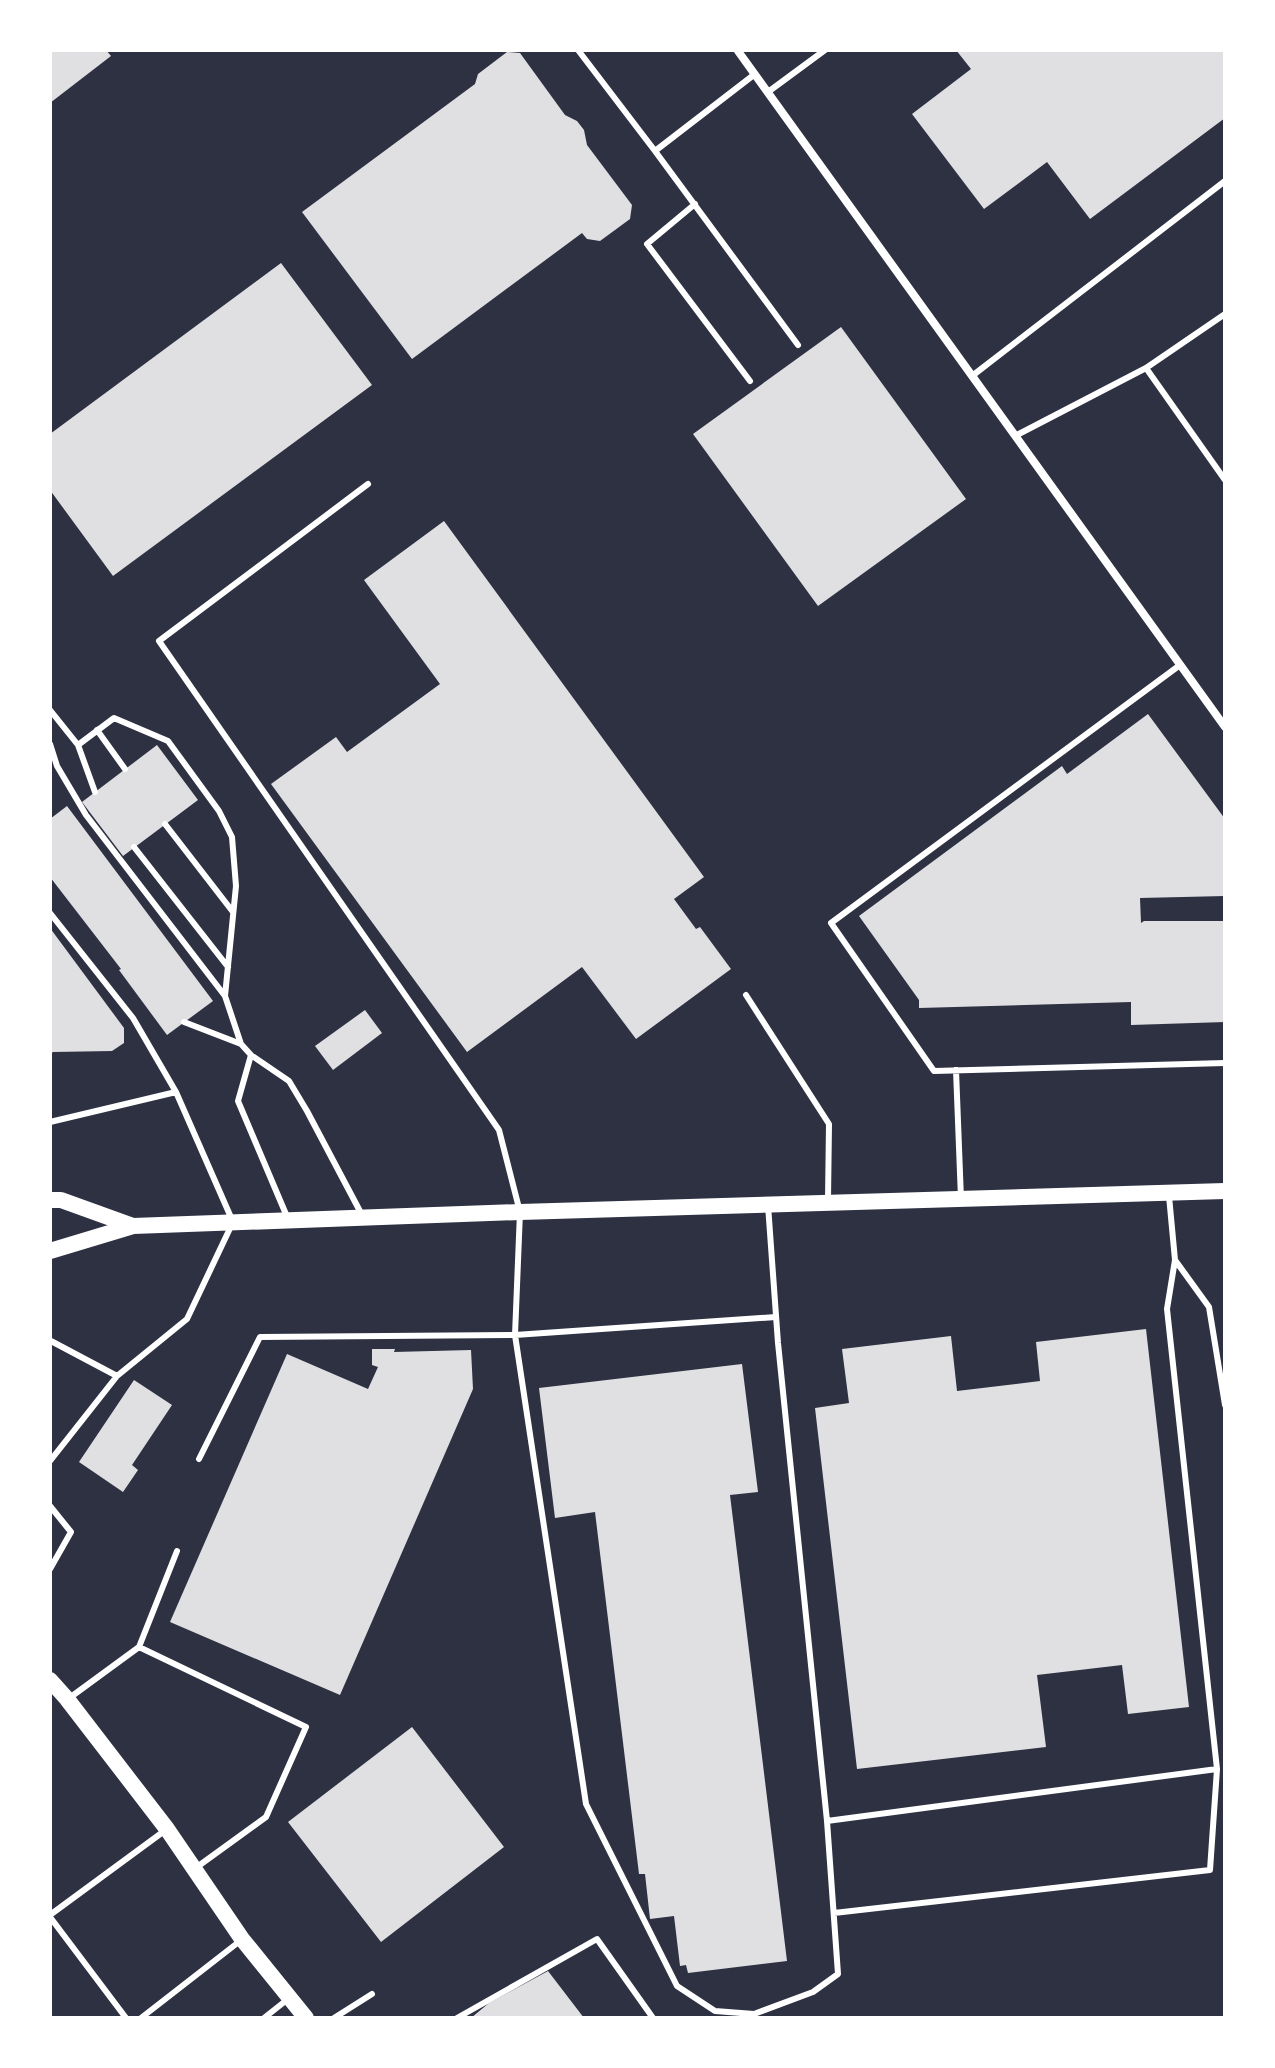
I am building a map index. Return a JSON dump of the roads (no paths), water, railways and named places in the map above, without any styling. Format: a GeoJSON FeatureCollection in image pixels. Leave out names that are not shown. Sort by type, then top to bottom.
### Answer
{"type":"FeatureCollection","features":[{"type":"Feature","properties":{"kind":"main road"},"geometry":{"type":"LineString","coordinates":[[50,1251],[133,1226],[1225,1191]]}},
{"type":"Feature","properties":{"kind":"main road"},"geometry":{"type":"LineString","coordinates":[[50,1200],[61,1200],[133,1226]]}},
{"type":"Feature","properties":{"kind":"main road"},"geometry":{"type":"LineString","coordinates":[[50,1680],[167,1829],[242,1939],[306,2018]]}},
{"type":"Feature","properties":{"kind":"street"},"geometry":{"type":"LineString","coordinates":[[738,51],[1225,727]]}},
{"type":"Feature","properties":{"kind":"lane"},"geometry":{"type":"LineString","coordinates":[[578,50],[798,345]]}},
{"type":"Feature","properties":{"kind":"lane"},"geometry":{"type":"LineString","coordinates":[[768,92],[825,50]]}},
{"type":"Feature","properties":{"kind":"lane"},"geometry":{"type":"LineString","coordinates":[[655,151],[755,74]]}},
{"type":"Feature","properties":{"kind":"lane"},"geometry":{"type":"LineString","coordinates":[[972,376],[1225,181]]}},
{"type":"Feature","properties":{"kind":"lane"},"geometry":{"type":"LineString","coordinates":[[695,204],[647,244],[750,381]]}},
{"type":"Feature","properties":{"kind":"lane"},"geometry":{"type":"LineString","coordinates":[[1015,436],[1146,368],[1225,314]]}},
{"type":"Feature","properties":{"kind":"lane"},"geometry":{"type":"LineString","coordinates":[[1146,368],[1225,480]]}},
{"type":"Feature","properties":{"kind":"lane"},"geometry":{"type":"LineString","coordinates":[[368,484],[159,641],[499,1130],[520,1212],[515,1335],[586,1804],[677,1986],[715,2011],[754,2014],[813,1992],[838,1974],[827,1821],[776,1317],[768,1205]]}},
{"type":"Feature","properties":{"kind":"lane"},"geometry":{"type":"LineString","coordinates":[[1180,665],[831,923],[934,1071],[1225,1063]]}},
{"type":"Feature","properties":{"kind":"lane"},"geometry":{"type":"LineString","coordinates":[[50,710],[78,745],[95,792]]}},
{"type":"Feature","properties":{"kind":"lane"},"geometry":{"type":"LineString","coordinates":[[78,745],[114,718],[168,741],[219,811],[232,837],[236,886],[225,996]]}},
{"type":"Feature","properties":{"kind":"lane"},"geometry":{"type":"LineString","coordinates":[[97,730],[125,769]]}},
{"type":"Feature","properties":{"kind":"lane"},"geometry":{"type":"LineString","coordinates":[[50,744],[57,766],[86,815],[225,996],[241,1044],[251,1055],[289,1081],[363,1218]]}},
{"type":"Feature","properties":{"kind":"lane"},"geometry":{"type":"LineString","coordinates":[[165,824],[233,912]]}},
{"type":"Feature","properties":{"kind":"lane"},"geometry":{"type":"LineString","coordinates":[[134,847],[228,967]]}},
{"type":"Feature","properties":{"kind":"lane"},"geometry":{"type":"LineString","coordinates":[[50,913],[133,1018],[176,1092],[233,1222],[187,1319],[117,1376],[50,1461]]}},
{"type":"Feature","properties":{"kind":"lane"},"geometry":{"type":"LineString","coordinates":[[746,995],[829,1124],[828,1203]]}},
{"type":"Feature","properties":{"kind":"lane"},"geometry":{"type":"LineString","coordinates":[[184,1022],[241,1044]]}},
{"type":"Feature","properties":{"kind":"lane"},"geometry":{"type":"LineString","coordinates":[[251,1055],[238,1101],[289,1221]]}},
{"type":"Feature","properties":{"kind":"lane"},"geometry":{"type":"LineString","coordinates":[[956,1070],[961,1200]]}},
{"type":"Feature","properties":{"kind":"lane"},"geometry":{"type":"LineString","coordinates":[[50,1122],[176,1092]]}},
{"type":"Feature","properties":{"kind":"lane"},"geometry":{"type":"LineString","coordinates":[[834,1913],[1210,1870],[1217,1769],[1167,1309],[1175,1260],[1169,1194]]}},
{"type":"Feature","properties":{"kind":"lane"},"geometry":{"type":"LineString","coordinates":[[1175,1260],[1209,1307],[1225,1405]]}},
{"type":"Feature","properties":{"kind":"lane"},"geometry":{"type":"LineString","coordinates":[[199,1459],[260,1337],[515,1335],[776,1317]]}},
{"type":"Feature","properties":{"kind":"lane"},"geometry":{"type":"LineString","coordinates":[[1214,1340],[1225,1339]]}},
{"type":"Feature","properties":{"kind":"lane"},"geometry":{"type":"LineString","coordinates":[[50,1341],[117,1376]]}},
{"type":"Feature","properties":{"kind":"lane"},"geometry":{"type":"LineString","coordinates":[[50,1506],[71,1532],[50,1569]]}},
{"type":"Feature","properties":{"kind":"lane"},"geometry":{"type":"LineString","coordinates":[[67,1699],[139,1647],[177,1551]]}},
{"type":"Feature","properties":{"kind":"lane"},"geometry":{"type":"LineString","coordinates":[[139,1647],[306,1727],[266,1817],[195,1869]]}},
{"type":"Feature","properties":{"kind":"lane"},"geometry":{"type":"LineString","coordinates":[[827,1821],[1217,1769]]}},
{"type":"Feature","properties":{"kind":"lane"},"geometry":{"type":"LineString","coordinates":[[126,2018],[50,1916],[167,1829]]}},
{"type":"Feature","properties":{"kind":"lane"},"geometry":{"type":"LineString","coordinates":[[141,2018],[242,1939]]}},
{"type":"Feature","properties":{"kind":"lane"},"geometry":{"type":"LineString","coordinates":[[457,2018],[597,1939],[653,2018]]}},
{"type":"Feature","properties":{"kind":"lane"},"geometry":{"type":"LineString","coordinates":[[334,2018],[372,1994]]}},
{"type":"Feature","properties":{"kind":"lane"},"geometry":{"type":"LineString","coordinates":[[264,2018],[291,1997]]}}]}
